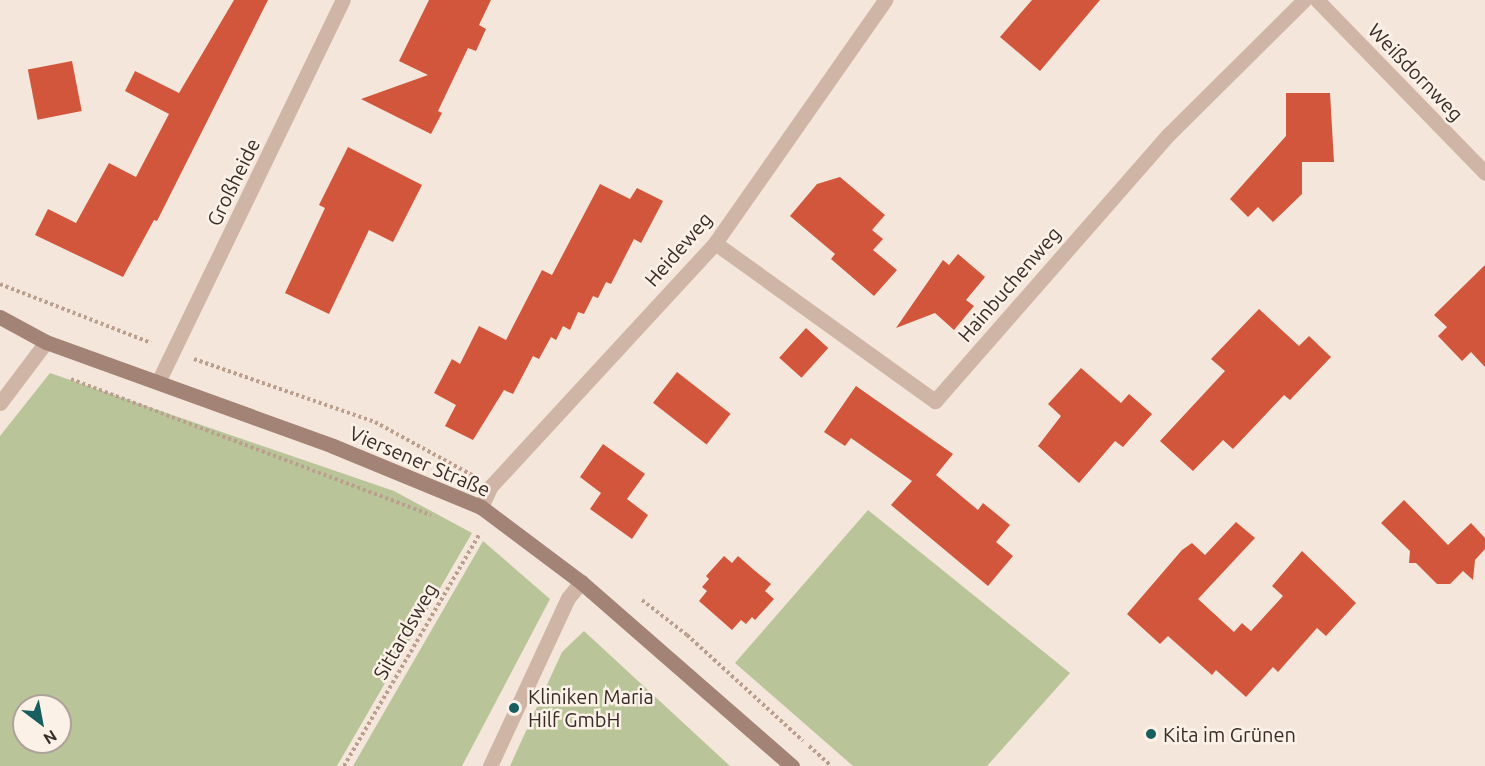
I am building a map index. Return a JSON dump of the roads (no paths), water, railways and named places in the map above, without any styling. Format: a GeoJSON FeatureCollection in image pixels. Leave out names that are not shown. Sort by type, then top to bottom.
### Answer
{"type":"FeatureCollection","features":[{"type":"Feature","properties":{"kind":"main road","name":"Viersener Straße"},"geometry":{"type":"LineString","coordinates":[[0,317],[46,342],[333,446],[481,507],[581,582],[792,766]]}},
{"type":"Feature","properties":{"kind":"street","name":"Großheide"},"geometry":{"type":"LineString","coordinates":[[158,382],[343,0]]}},
{"type":"Feature","properties":{"kind":"street","name":"Heideweg"},"geometry":{"type":"LineString","coordinates":[[481,507],[491,486],[715,243],[885,0]]}},
{"type":"Feature","properties":{"kind":"street","name":"Hainbuchenweg"},"geometry":{"type":"LineString","coordinates":[[715,243],[935,401],[1169,134],[1304,0]]}},
{"type":"Feature","properties":{"kind":"street","name":"Weißdornweg"},"geometry":{"type":"LineString","coordinates":[[1317,0],[1485,173]]}},
{"type":"Feature","properties":{"kind":"street"},"geometry":{"type":"LineString","coordinates":[[0,403],[46,342]]}},
{"type":"Feature","properties":{"kind":"street"},"geometry":{"type":"LineString","coordinates":[[490,766],[568,598],[581,582]]}},
{"type":"Feature","properties":{"kind":"place","name":"Kliniken Maria Hilf GmbH"},"geometry":{"type":"Point","coordinates":[514,708]}},
{"type":"Feature","properties":{"kind":"place","name":"Kita im Grünen"},"geometry":{"type":"Point","coordinates":[1151,734]}}]}
